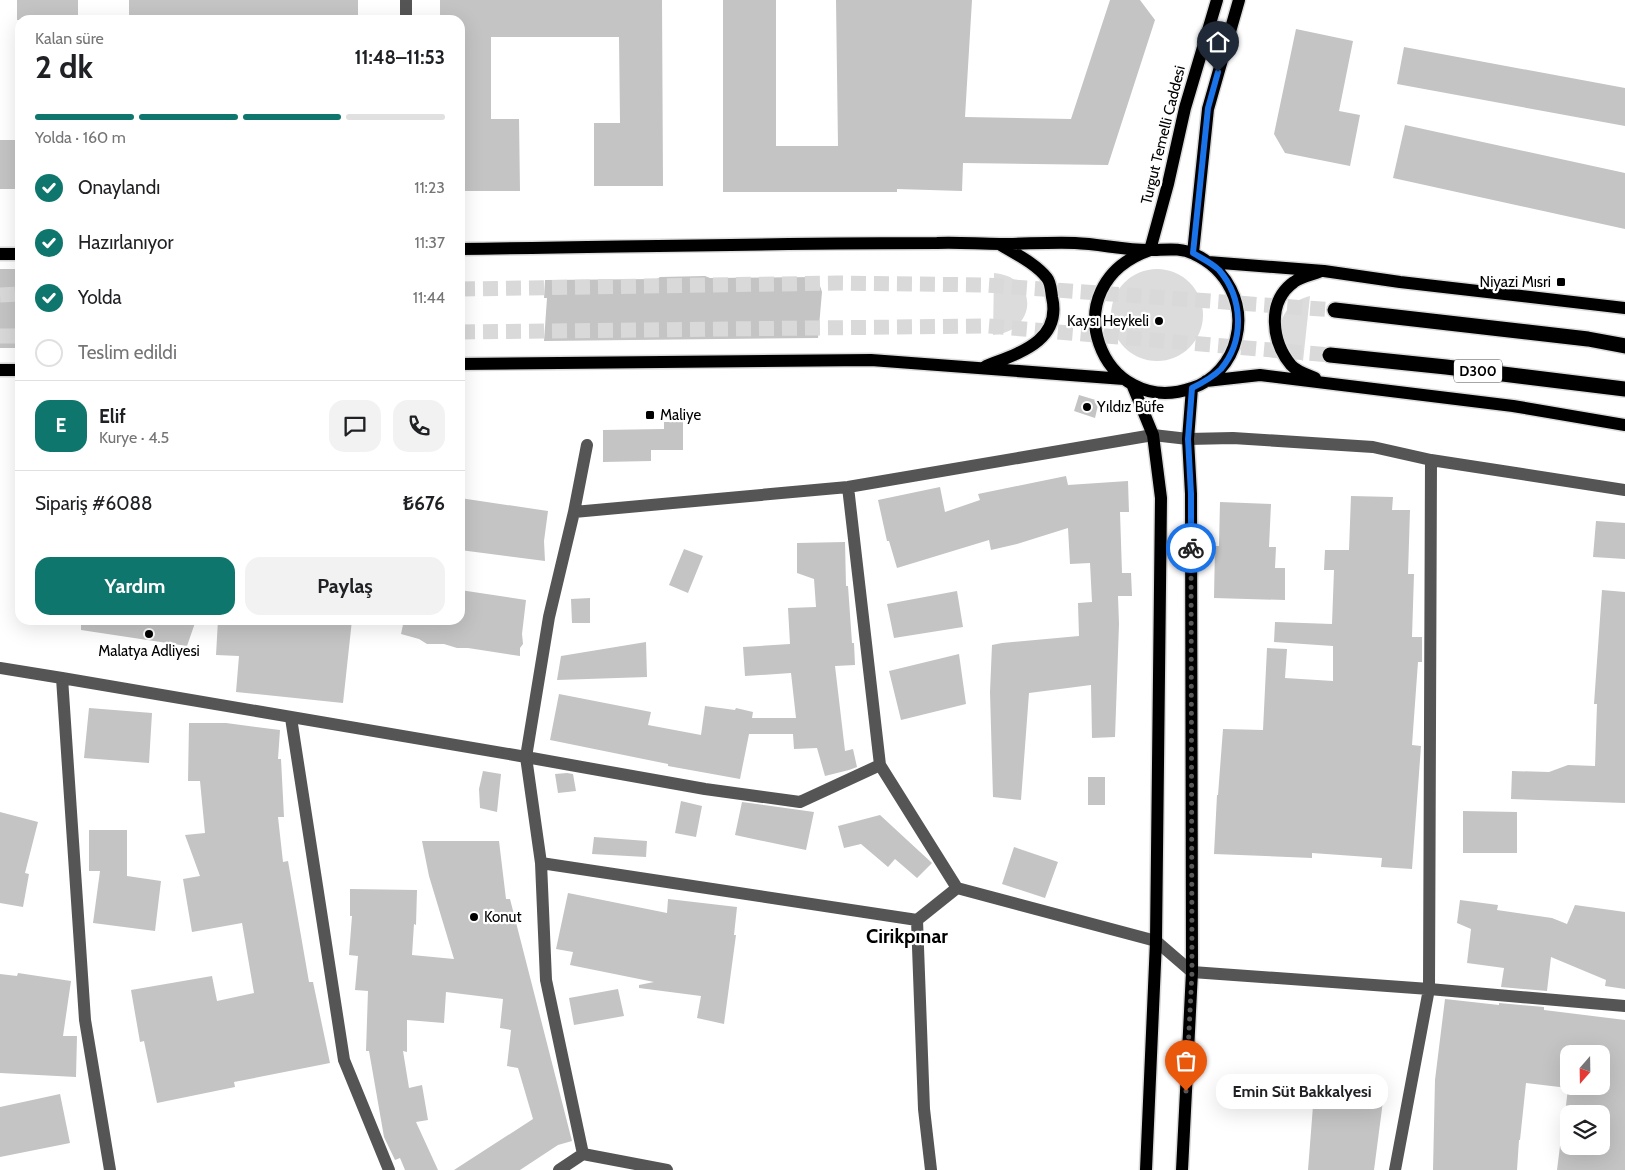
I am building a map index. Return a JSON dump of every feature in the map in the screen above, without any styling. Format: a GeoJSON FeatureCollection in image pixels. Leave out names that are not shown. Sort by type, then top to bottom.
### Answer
{"type":"FeatureCollection","features":[{"type":"Feature","properties":{"kind":"highway"},"geometry":{"type":"LineString","coordinates":[[1335,310],[1588,339],[1625,346]]}},
{"type":"Feature","properties":{"kind":"highway","name":"D300"},"geometry":{"type":"LineString","coordinates":[[1330,355],[1475,370],[1625,389]]}},
{"type":"Feature","properties":{"kind":"main road","name":"Turgut Temelli Caddesi"},"geometry":{"type":"LineString","coordinates":[[1150,250],[1168,184],[1185,108],[1217,0]]}},
{"type":"Feature","properties":{"kind":"main road"},"geometry":{"type":"LineString","coordinates":[[1193,253],[1208,108],[1239,0]]}},
{"type":"Feature","properties":{"kind":"main road"},"geometry":{"type":"LineString","coordinates":[[465,249],[940,242],[1000,244],[1075,243],[1150,250],[1171,248],[1193,253],[1217,268],[1228,283],[1237,304],[1239,330],[1228,358],[1220,370],[1206,381],[1192,388],[1172,392],[1152,392],[1128,381],[1116,372],[1100,348],[1094,326],[1097,301],[1102,288],[1115,270],[1136,255],[1150,250]]}},
{"type":"Feature","properties":{"kind":"main road"},"geometry":{"type":"LineString","coordinates":[[981,368],[1039,342],[1053,320],[1054,307],[1049,280],[1032,264],[1000,244]]}},
{"type":"Feature","properties":{"kind":"main road"},"geometry":{"type":"LineString","coordinates":[[0,254],[15,254]]}},
{"type":"Feature","properties":{"kind":"main road"},"geometry":{"type":"LineString","coordinates":[[1206,262],[1324,271],[1400,282],[1625,308]]}},
{"type":"Feature","properties":{"kind":"main road"},"geometry":{"type":"LineString","coordinates":[[1322,382],[1292,367],[1277,339],[1274,316],[1282,295],[1294,282],[1324,271]]}},
{"type":"Feature","properties":{"kind":"main road"},"geometry":{"type":"LineString","coordinates":[[465,364],[871,360],[1128,381]]}},
{"type":"Feature","properties":{"kind":"main road"},"geometry":{"type":"LineString","coordinates":[[0,370],[15,370]]}},
{"type":"Feature","properties":{"kind":"main road"},"geometry":{"type":"LineString","coordinates":[[1206,381],[1260,375],[1513,406],[1625,425]]}},
{"type":"Feature","properties":{"kind":"main road"},"geometry":{"type":"LineString","coordinates":[[1128,381],[1152,435],[1161,498],[1156,941],[1146,1170]]}},
{"type":"Feature","properties":{"kind":"main road"},"geometry":{"type":"LineString","coordinates":[[1182,1170],[1192,972],[1191,494],[1188,439],[1192,388]]}},
{"type":"Feature","properties":{"kind":"street"},"geometry":{"type":"LineString","coordinates":[[406,0],[406,15]]}},
{"type":"Feature","properties":{"kind":"street"},"geometry":{"type":"LineString","coordinates":[[574,512],[848,487],[1152,435],[1188,439],[1233,438],[1373,448],[1431,460],[1625,490]]}},
{"type":"Feature","properties":{"kind":"street"},"geometry":{"type":"LineString","coordinates":[[583,1154],[546,980],[542,863],[526,757],[548,617],[574,512],[587,446]]}},
{"type":"Feature","properties":{"kind":"street"},"geometry":{"type":"LineString","coordinates":[[1395,1170],[1429,989],[1431,460]]}},
{"type":"Feature","properties":{"kind":"street"},"geometry":{"type":"LineString","coordinates":[[848,487],[880,765],[957,888],[1156,941],[1192,972],[1429,989],[1625,1006]]}},
{"type":"Feature","properties":{"kind":"street"},"geometry":{"type":"LineString","coordinates":[[0,668],[705,789],[800,802],[880,765]]}},
{"type":"Feature","properties":{"kind":"street"},"geometry":{"type":"LineString","coordinates":[[62,678],[85,1020],[110,1170]]}},
{"type":"Feature","properties":{"kind":"street"},"geometry":{"type":"LineString","coordinates":[[291,718],[344,1060],[389,1170]]}},
{"type":"Feature","properties":{"kind":"street"},"geometry":{"type":"LineString","coordinates":[[542,863],[917,920],[957,888]]}},
{"type":"Feature","properties":{"kind":"street"},"geometry":{"type":"LineString","coordinates":[[917,920],[924,1109],[931,1170]]}},
{"type":"Feature","properties":{"kind":"street"},"geometry":{"type":"LineString","coordinates":[[559,1170],[583,1154],[667,1170]]}},
{"type":"Feature","properties":{"kind":"shaded area"},"geometry":{"type":"Polygon","coordinates":[[[1157,269],[1175,273],[1189,283],[1199,297],[1203,315],[1199,333],[1189,347],[1175,357],[1157,361],[1139,357],[1125,347],[1115,333],[1111,315],[1115,297],[1125,283],[1139,273],[1157,269]]]}},
{"type":"Feature","properties":{"kind":"shaded area"},"geometry":{"type":"Polygon","coordinates":[[[994,273],[1009,277],[1019,284],[1025,293],[1027,304],[1025,315],[1018,324],[1008,331],[993,335],[994,273]]]}},
{"type":"Feature","properties":{"kind":"shaded area"},"geometry":{"type":"Polygon","coordinates":[[[1310,296],[1303,361],[1293,354],[1286,345],[1282,336],[1281,326],[1289,308],[1298,301],[1310,296]]]}},
{"type":"Feature","properties":{"kind":"building"},"geometry":{"type":"Polygon","coordinates":[[[17,0],[78,0],[78,15],[17,15],[17,0]]]}},
{"type":"Feature","properties":{"kind":"building"},"geometry":{"type":"Polygon","coordinates":[[[129,0],[358,0],[358,15],[129,15],[129,0]]]}},
{"type":"Feature","properties":{"kind":"building"},"geometry":{"type":"Polygon","coordinates":[[[440,0],[662,0],[663,186],[594,186],[594,123],[620,123],[619,37],[491,37],[491,119],[519,119],[520,191],[465,191],[465,15],[440,15],[440,0]]]}},
{"type":"Feature","properties":{"kind":"building"},"geometry":{"type":"Polygon","coordinates":[[[723,0],[776,0],[776,146],[838,146],[836,0],[972,0],[965,117],[1071,119],[1110,0],[1140,0],[1155,20],[1108,165],[963,163],[962,191],[897,189],[897,192],[723,192],[723,0]]]}},
{"type":"Feature","properties":{"kind":"building"},"geometry":{"type":"Polygon","coordinates":[[[1296,29],[1353,41],[1339,111],[1360,115],[1350,166],[1285,153],[1274,134],[1296,29]]]}},
{"type":"Feature","properties":{"kind":"building"},"geometry":{"type":"Polygon","coordinates":[[[1404,47],[1625,88],[1625,126],[1397,84],[1404,47]]]}},
{"type":"Feature","properties":{"kind":"building"},"geometry":{"type":"Polygon","coordinates":[[[1405,125],[1625,173],[1625,229],[1393,178],[1405,125]]]}},
{"type":"Feature","properties":{"kind":"building"},"geometry":{"type":"Polygon","coordinates":[[[0,140],[15,140],[15,189],[0,189],[0,140]]]}},
{"type":"Feature","properties":{"kind":"building"},"geometry":{"type":"Polygon","coordinates":[[[0,269],[15,269],[15,348],[0,348],[0,269]]]}},
{"type":"Feature","properties":{"kind":"building"},"geometry":{"type":"Polygon","coordinates":[[[705,276],[710,278],[817,277],[822,292],[818,338],[544,341],[547,298],[544,298],[545,280],[657,279],[660,277],[705,276]]]}},
{"type":"Feature","properties":{"kind":"building"},"geometry":{"type":"Polygon","coordinates":[[[1079,395],[1099,401],[1095,418],[1074,411],[1079,395]]]}},
{"type":"Feature","properties":{"kind":"building"},"geometry":{"type":"Polygon","coordinates":[[[664,422],[683,422],[683,450],[651,450],[651,461],[603,462],[603,430],[664,429],[664,422]]]}},
{"type":"Feature","properties":{"kind":"building"},"geometry":{"type":"Polygon","coordinates":[[[1066,476],[1068,485],[1128,481],[1129,512],[1120,512],[1122,573],[1131,573],[1132,596],[1118,596],[1119,624],[1115,737],[1092,738],[1091,685],[1029,693],[1021,800],[993,797],[990,692],[992,645],[1079,636],[1078,603],[1092,602],[1090,563],[1070,564],[1068,528],[991,550],[989,540],[897,568],[889,541],[887,541],[878,500],[940,487],[945,512],[980,500],[978,494],[1066,476]]]}},
{"type":"Feature","properties":{"kind":"building"},"geometry":{"type":"Polygon","coordinates":[[[1351,496],[1393,497],[1392,510],[1410,510],[1408,574],[1414,574],[1412,637],[1422,637],[1422,662],[1418,662],[1412,745],[1421,746],[1412,869],[1381,867],[1382,858],[1312,853],[1312,858],[1214,854],[1223,729],[1263,730],[1267,648],[1287,649],[1285,678],[1333,681],[1333,646],[1274,642],[1275,622],[1332,624],[1334,570],[1324,570],[1325,550],[1349,550],[1351,496]]]}},
{"type":"Feature","properties":{"kind":"building"},"geometry":{"type":"Polygon","coordinates":[[[465,499],[548,511],[544,541],[545,561],[465,551],[465,499]]]}},
{"type":"Feature","properties":{"kind":"building"},"geometry":{"type":"Polygon","coordinates":[[[1220,502],[1271,504],[1269,547],[1276,547],[1275,568],[1285,568],[1285,600],[1214,598],[1215,546],[1219,546],[1220,502]]]}},
{"type":"Feature","properties":{"kind":"building"},"geometry":{"type":"Polygon","coordinates":[[[1596,521],[1625,523],[1625,559],[1593,557],[1596,521]]]}},
{"type":"Feature","properties":{"kind":"building"},"geometry":{"type":"Polygon","coordinates":[[[845,542],[846,586],[848,586],[855,665],[835,666],[845,751],[853,749],[857,767],[825,776],[817,748],[794,749],[793,734],[749,734],[740,779],[668,766],[668,764],[550,740],[559,694],[651,712],[648,725],[701,735],[705,706],[735,710],[736,708],[753,712],[752,718],[796,718],[791,673],[745,676],[743,647],[790,644],[788,608],[816,607],[814,579],[797,573],[797,543],[845,542]]]}},
{"type":"Feature","properties":{"kind":"building"},"geometry":{"type":"Polygon","coordinates":[[[684,549],[703,556],[688,593],[669,585],[684,549]]]}},
{"type":"Feature","properties":{"kind":"building"},"geometry":{"type":"Polygon","coordinates":[[[1602,590],[1625,592],[1625,803],[1511,799],[1512,771],[1549,772],[1568,765],[1595,766],[1597,704],[1594,704],[1602,590]]]}},
{"type":"Feature","properties":{"kind":"building"},"geometry":{"type":"Polygon","coordinates":[[[465,591],[526,600],[522,634],[523,644],[520,648],[520,656],[457,648],[444,644],[427,644],[419,639],[401,634],[403,625],[465,625],[465,591]]]}},
{"type":"Feature","properties":{"kind":"building"},"geometry":{"type":"Polygon","coordinates":[[[957,591],[963,627],[894,638],[887,604],[957,591]]]}},
{"type":"Feature","properties":{"kind":"building"},"geometry":{"type":"Polygon","coordinates":[[[590,598],[590,623],[572,623],[571,599],[590,598]]]}},
{"type":"Feature","properties":{"kind":"building","name":"Malatya Adliyesi"},"geometry":{"type":"Polygon","coordinates":[[[81,625],[194,625],[187,646],[81,630],[81,625]]]}},
{"type":"Feature","properties":{"kind":"building"},"geometry":{"type":"Polygon","coordinates":[[[218,625],[351,625],[343,703],[236,692],[239,656],[216,655],[218,625]]]}},
{"type":"Feature","properties":{"kind":"building"},"geometry":{"type":"Polygon","coordinates":[[[646,642],[647,677],[557,680],[561,656],[646,642]]]}},
{"type":"Feature","properties":{"kind":"building"},"geometry":{"type":"Polygon","coordinates":[[[959,654],[966,704],[901,720],[889,671],[959,654]]]}},
{"type":"Feature","properties":{"kind":"building"},"geometry":{"type":"Polygon","coordinates":[[[89,708],[152,713],[149,763],[84,758],[89,708]]]}},
{"type":"Feature","properties":{"kind":"building"},"geometry":{"type":"Polygon","coordinates":[[[189,723],[226,723],[280,730],[278,759],[281,759],[284,817],[278,817],[283,862],[288,861],[309,982],[313,982],[330,1063],[234,1082],[235,1087],[157,1103],[144,1041],[140,1042],[131,990],[212,976],[217,1001],[254,993],[242,923],[192,932],[183,879],[200,876],[185,835],[205,833],[200,781],[188,781],[189,723]]]}},
{"type":"Feature","properties":{"kind":"building"},"geometry":{"type":"Polygon","coordinates":[[[483,771],[501,774],[497,812],[480,808],[479,789],[483,771]]]}},
{"type":"Feature","properties":{"kind":"building"},"geometry":{"type":"Polygon","coordinates":[[[555,774],[573,774],[576,791],[558,793],[555,774]]]}},
{"type":"Feature","properties":{"kind":"building"},"geometry":{"type":"Polygon","coordinates":[[[1088,777],[1105,777],[1105,805],[1088,805],[1088,777]]]}},
{"type":"Feature","properties":{"kind":"building"},"geometry":{"type":"Polygon","coordinates":[[[681,801],[702,806],[696,837],[675,833],[681,801]]]}},
{"type":"Feature","properties":{"kind":"building"},"geometry":{"type":"Polygon","coordinates":[[[742,802],[814,812],[806,850],[735,835],[742,802]]]}},
{"type":"Feature","properties":{"kind":"building"},"geometry":{"type":"Polygon","coordinates":[[[1463,811],[1517,812],[1517,853],[1463,853],[1463,811]]]}},
{"type":"Feature","properties":{"kind":"building"},"geometry":{"type":"Polygon","coordinates":[[[0,812],[38,822],[25,873],[29,874],[23,907],[0,903],[0,812]]]}},
{"type":"Feature","properties":{"kind":"building"},"geometry":{"type":"Polygon","coordinates":[[[880,815],[932,863],[917,878],[895,859],[888,867],[861,844],[844,848],[838,826],[880,815]]]}},
{"type":"Feature","properties":{"kind":"building"},"geometry":{"type":"Polygon","coordinates":[[[89,830],[127,830],[127,876],[161,881],[155,931],[93,923],[100,871],[89,871],[89,830]]]}},
{"type":"Feature","properties":{"kind":"building"},"geometry":{"type":"Polygon","coordinates":[[[594,837],[647,841],[646,857],[592,854],[594,837]]]}},
{"type":"Feature","properties":{"kind":"building"},"geometry":{"type":"Polygon","coordinates":[[[422,841],[499,841],[506,899],[510,899],[572,1141],[558,1145],[520,1170],[454,1170],[533,1119],[518,1068],[507,1066],[511,1030],[500,1028],[503,999],[446,992],[444,1023],[407,1020],[407,1052],[403,1051],[409,1088],[422,1085],[428,1120],[416,1122],[438,1170],[405,1170],[400,1158],[395,1160],[384,1137],[369,1051],[366,1051],[368,991],[355,990],[358,956],[349,955],[352,916],[350,916],[350,889],[417,890],[416,925],[414,924],[412,955],[454,959],[429,876],[422,841]]]}},
{"type":"Feature","properties":{"kind":"building"},"geometry":{"type":"Polygon","coordinates":[[[1014,847],[1058,862],[1045,898],[1002,884],[1014,847]]]}},
{"type":"Feature","properties":{"kind":"building"},"geometry":{"type":"Polygon","coordinates":[[[568,893],[667,913],[668,899],[737,907],[734,935],[736,935],[724,1024],[697,1018],[701,996],[639,988],[639,985],[654,982],[570,965],[573,952],[556,949],[568,893]]]}},
{"type":"Feature","properties":{"kind":"building"},"geometry":{"type":"Polygon","coordinates":[[[1460,900],[1498,905],[1497,910],[1552,918],[1567,924],[1575,905],[1625,912],[1625,989],[1605,986],[1606,980],[1551,957],[1547,991],[1501,987],[1504,968],[1467,963],[1471,929],[1457,923],[1460,900]]]}},
{"type":"Feature","properties":{"kind":"building"},"geometry":{"type":"Polygon","coordinates":[[[18,973],[71,981],[63,1036],[77,1036],[76,1077],[0,1073],[0,974],[17,976],[18,973]]]}},
{"type":"Feature","properties":{"kind":"building"},"geometry":{"type":"Polygon","coordinates":[[[618,989],[624,1016],[574,1025],[569,998],[618,989]]]}},
{"type":"Feature","properties":{"kind":"building"},"geometry":{"type":"Polygon","coordinates":[[[1445,999],[1499,1005],[1499,1003],[1544,1007],[1544,1010],[1625,1020],[1625,1170],[1557,1170],[1560,1146],[1560,1155],[1610,1155],[1610,1105],[1566,1105],[1567,1095],[1610,1095],[1610,1045],[1560,1045],[1560,1087],[1526,1083],[1517,1170],[1433,1170],[1435,1080],[1445,999]]]}},
{"type":"Feature","properties":{"kind":"building"},"geometry":{"type":"Polygon","coordinates":[[[1314,1093],[1383,1101],[1374,1170],[1308,1170],[1314,1093]]]}},
{"type":"Feature","properties":{"kind":"building"},"geometry":{"type":"Polygon","coordinates":[[[60,1094],[70,1143],[0,1157],[0,1107],[60,1094]]]}},
{"type":"Feature","properties":{"kind":"tunnel"},"geometry":{"type":"LineString","coordinates":[[465,289],[837,283],[986,285],[1335,310]]}},
{"type":"Feature","properties":{"kind":"tunnel"},"geometry":{"type":"LineString","coordinates":[[0,295],[15,294]]}},
{"type":"Feature","properties":{"kind":"tunnel"},"geometry":{"type":"LineString","coordinates":[[465,332],[988,326],[1330,355]]}},
{"type":"Feature","properties":{"kind":"tunnel"},"geometry":{"type":"LineString","coordinates":[[0,336],[15,336]]}},
{"type":"Feature","properties":{"kind":"way so far"},"geometry":{"type":"LineString","coordinates":[[1186,1091],[1192,972],[1191,548]]}},
{"type":"Feature","properties":{"kind":"place","name":"Niyazi Mısri"},"geometry":{"type":"Point","coordinates":[1561,282]}},
{"type":"Feature","properties":{"kind":"place","name":"Kaysı Heykeli"},"geometry":{"type":"Point","coordinates":[1159,321]}},
{"type":"Feature","properties":{"kind":"place","name":"Yıldız Büfe"},"geometry":{"type":"Point","coordinates":[1087,407]}},
{"type":"Feature","properties":{"kind":"place","name":"Maliye"},"geometry":{"type":"Point","coordinates":[650,415]}},
{"type":"Feature","properties":{"kind":"place","name":"Malatya Adliyesi"},"geometry":{"type":"Point","coordinates":[149,634]}},
{"type":"Feature","properties":{"kind":"place","name":"Konut"},"geometry":{"type":"Point","coordinates":[474,917]}},
{"type":"Feature","properties":{"kind":"place","name":"Emin Süt Bakkalyesi"},"geometry":{"type":"Point","coordinates":[1186,1091]}},
{"type":"Feature","properties":{"kind":"district","name":"Cirikpınar"},"geometry":{"type":"Point","coordinates":[907,936]}},
{"type":"Feature","properties":{"kind":"route"},"geometry":{"type":"LineString","coordinates":[[1191,548],[1188,439],[1192,388],[1206,381],[1220,370],[1234,346],[1239,330],[1237,304],[1228,283],[1217,268],[1193,253],[1208,108],[1218,72]]}}]}
